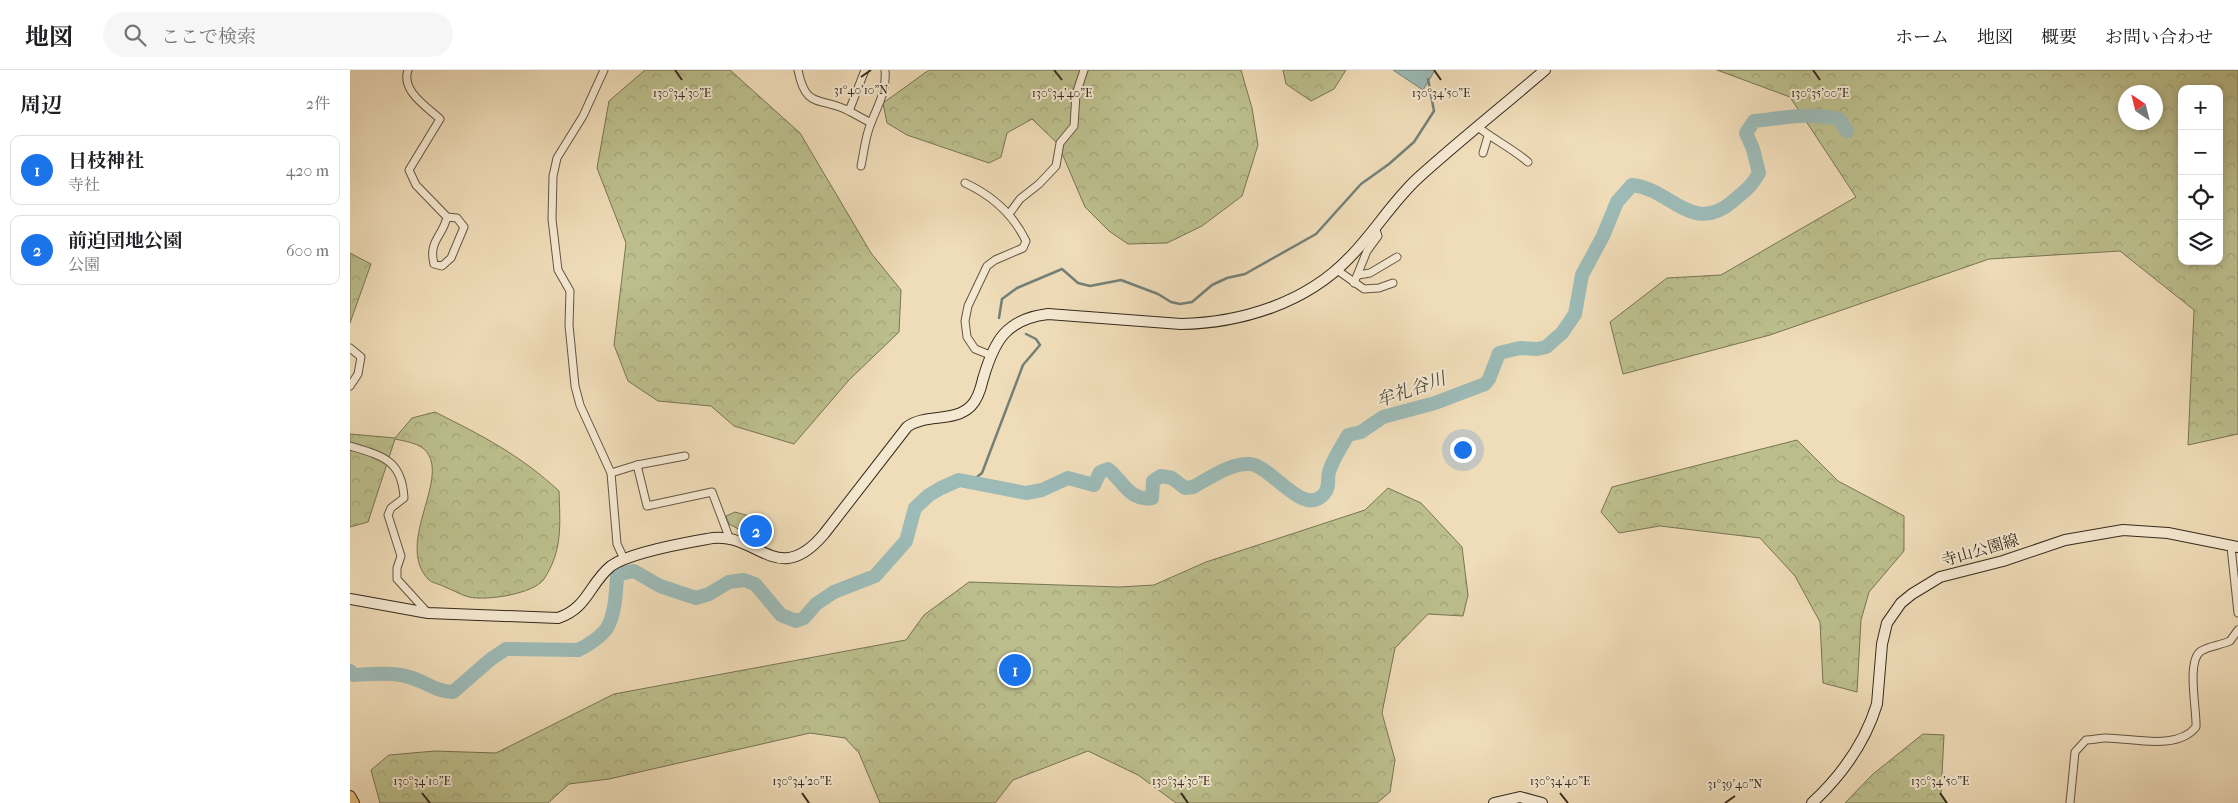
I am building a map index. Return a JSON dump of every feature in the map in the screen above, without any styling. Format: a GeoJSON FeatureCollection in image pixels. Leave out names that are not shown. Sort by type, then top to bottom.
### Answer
{"type":"FeatureCollection","features":[{"type":"Feature","properties":{"kind":"main road"},"geometry":{"type":"LineString","coordinates":[[350,796],[354,803]]}},
{"type":"Feature","properties":{"kind":"street"},"geometry":{"type":"LineString","coordinates":[[408,70],[405,79],[408,88],[440,119],[409,170],[416,185],[447,217],[458,218],[464,226],[451,258],[442,266],[434,264],[432,255],[436,237],[445,227],[447,217]]}},
{"type":"Feature","properties":{"kind":"street"},"geometry":{"type":"LineString","coordinates":[[604,70],[582,116],[557,158],[553,176],[552,219],[558,270],[570,291],[569,325],[578,398],[611,473],[617,520],[617,544],[624,559]]}},
{"type":"Feature","properties":{"kind":"street"},"geometry":{"type":"LineString","coordinates":[[798,70],[802,87],[807,96],[849,111],[871,123]]}},
{"type":"Feature","properties":{"kind":"street"},"geometry":{"type":"LineString","coordinates":[[849,111],[865,70]]}},
{"type":"Feature","properties":{"kind":"street"},"geometry":{"type":"LineString","coordinates":[[861,166],[871,123],[882,100],[886,81],[885,70]]}},
{"type":"Feature","properties":{"kind":"street"},"geometry":{"type":"LineString","coordinates":[[1009,214],[1020,198],[1039,184],[1056,166],[1060,143],[1074,126],[1076,94],[1084,70]]}},
{"type":"Feature","properties":{"kind":"street"},"geometry":{"type":"LineString","coordinates":[[350,599],[428,613],[558,618],[577,609],[602,575],[624,559],[708,538],[729,537],[739,540],[770,557],[782,558],[803,553],[814,546],[907,427],[921,418],[962,413],[972,406],[978,396],[990,355],[995,345],[1009,329],[1034,316],[1048,314],[1181,324],[1213,322],[1286,301],[1320,283],[1337,270],[1401,195],[1545,70]]}},
{"type":"Feature","properties":{"kind":"street"},"geometry":{"type":"LineString","coordinates":[[1478,127],[1488,136],[1515,150],[1528,162]]}},
{"type":"Feature","properties":{"kind":"street"},"geometry":{"type":"LineString","coordinates":[[1484,153],[1488,136]]}},
{"type":"Feature","properties":{"kind":"street"},"geometry":{"type":"LineString","coordinates":[[965,183],[978,187],[1009,214],[1026,241],[1023,248],[995,260],[987,266],[968,306],[965,321],[967,336],[975,349],[990,355]]}},
{"type":"Feature","properties":{"kind":"street"},"geometry":{"type":"LineString","coordinates":[[1354,283],[1367,251],[1378,236],[1375,227]]}},
{"type":"Feature","properties":{"kind":"street"},"geometry":{"type":"LineString","coordinates":[[1358,274],[1370,273],[1397,257]]}},
{"type":"Feature","properties":{"kind":"street"},"geometry":{"type":"LineString","coordinates":[[1337,270],[1364,289],[1379,288],[1393,283]]}},
{"type":"Feature","properties":{"kind":"street"},"geometry":{"type":"LineString","coordinates":[[350,348],[361,357],[358,374],[350,386]]}},
{"type":"Feature","properties":{"kind":"street"},"geometry":{"type":"LineString","coordinates":[[350,446],[375,453],[399,469],[403,483],[404,498],[390,508],[388,515],[400,556],[397,579],[428,613]]}},
{"type":"Feature","properties":{"kind":"street"},"geometry":{"type":"LineString","coordinates":[[611,473],[637,465],[685,456]]}},
{"type":"Feature","properties":{"kind":"street"},"geometry":{"type":"LineString","coordinates":[[637,465],[647,506],[712,492],[729,537]]}},
{"type":"Feature","properties":{"kind":"street","name":"寺山公園線"},"geometry":{"type":"LineString","coordinates":[[1812,803],[1849,762],[1862,742],[1874,714],[1877,704],[1882,644],[1887,622],[1901,603],[1932,581],[1956,572],[2003,561],[2065,540],[2123,530],[2168,533],[2234,547]]}},
{"type":"Feature","properties":{"kind":"street"},"geometry":{"type":"LineString","coordinates":[[2234,547],[2238,613]]}},
{"type":"Feature","properties":{"kind":"street"},"geometry":{"type":"LineString","coordinates":[[2075,803],[2070,803],[2075,752],[2086,740],[2109,738],[2132,742],[2168,741],[2191,733],[2196,727],[2193,664],[2196,655],[2203,650],[2230,642],[2238,630]]}},
{"type":"Feature","properties":{"kind":"street"},"geometry":{"type":"LineString","coordinates":[[1494,803],[1520,797],[1542,803]]}},
{"type":"Feature","properties":{"kind":"green space"},"geometry":{"type":"Polygon","coordinates":[[[645,70],[730,70],[800,133],[871,253],[901,290],[899,332],[849,380],[794,444],[734,426],[711,406],[658,401],[628,381],[614,345],[626,243],[597,168],[609,101],[645,70]]]}},
{"type":"Feature","properties":{"kind":"green space"},"geometry":{"type":"Polygon","coordinates":[[[929,70],[1241,70],[1252,108],[1258,145],[1242,196],[1202,226],[1167,243],[1128,244],[1109,231],[1085,207],[1058,144],[1032,119],[1007,133],[1001,157],[989,163],[907,135],[887,123],[883,103],[929,70]]]}},
{"type":"Feature","properties":{"kind":"green space"},"geometry":{"type":"Polygon","coordinates":[[[1283,70],[1346,70],[1334,89],[1311,101],[1286,84],[1283,70]]]}},
{"type":"Feature","properties":{"kind":"green space"},"geometry":{"type":"Polygon","coordinates":[[[1717,70],[2238,70],[2238,434],[2188,445],[2194,310],[2120,251],[1989,259],[1770,335],[1623,374],[1610,322],[1667,278],[1721,275],[1856,197],[1790,97],[1717,70]]]}},
{"type":"Feature","properties":{"kind":"green space"},"geometry":{"type":"Polygon","coordinates":[[[350,253],[371,264],[350,323],[350,253]]]}},
{"type":"Feature","properties":{"kind":"green space"},"geometry":{"type":"Polygon","coordinates":[[[435,412],[500,447],[530,467],[559,491],[560,526],[557,547],[550,568],[539,584],[530,589],[509,595],[477,598],[463,595],[428,579],[419,564],[417,547],[419,529],[432,476],[431,461],[424,449],[410,442],[395,439],[368,522],[350,527],[350,434],[395,438],[412,418],[435,412]]]}},
{"type":"Feature","properties":{"kind":"green space"},"geometry":{"type":"Polygon","coordinates":[[[1797,440],[1838,481],[1904,516],[1904,551],[1869,592],[1861,620],[1857,692],[1823,683],[1820,622],[1795,576],[1760,538],[1660,526],[1619,533],[1601,512],[1612,487],[1797,440]]]}},
{"type":"Feature","properties":{"kind":"green space"},"geometry":{"type":"Polygon","coordinates":[[[1388,488],[1421,503],[1462,547],[1468,595],[1463,616],[1428,614],[1395,648],[1382,713],[1395,760],[1390,792],[1377,803],[1176,803],[1138,775],[1088,751],[1013,780],[995,803],[880,803],[859,753],[845,738],[810,733],[609,779],[569,784],[548,803],[380,803],[371,770],[389,755],[435,751],[496,753],[614,694],[906,640],[924,615],[969,582],[1120,587],[1154,585],[1206,562],[1365,510],[1388,488]]]}},
{"type":"Feature","properties":{"kind":"green space"},"geometry":{"type":"Polygon","coordinates":[[[735,512],[771,522],[767,544],[729,524],[726,516],[735,512]]]}},
{"type":"Feature","properties":{"kind":"green space"},"geometry":{"type":"Polygon","coordinates":[[[1923,734],[1944,735],[1941,794],[1946,803],[1845,803],[1873,774],[1923,734]]]}},
{"type":"Feature","properties":{"kind":"water"},"geometry":{"type":"Polygon","coordinates":[[[1393,70],[1435,70],[1423,90],[1393,70]]]}},
{"type":"Feature","properties":{"kind":"waterway"},"geometry":{"type":"LineString","coordinates":[[999,318],[1002,299],[1017,288],[1062,269],[1078,283],[1090,286],[1121,280],[1158,294],[1171,302],[1180,304],[1192,302],[1212,285],[1227,278],[1245,274],[1316,234],[1361,184],[1389,164],[1414,142],[1434,111],[1428,79]]}},
{"type":"Feature","properties":{"kind":"waterway","name":"牟礼谷川"},"geometry":{"type":"LineString","coordinates":[[350,671],[354,675],[402,675],[435,688],[453,692],[491,659],[506,649],[578,650],[602,634],[607,628],[616,597],[617,577],[623,573],[634,571],[660,586],[696,598],[709,594],[729,582],[744,580],[755,584],[781,615],[796,621],[804,618],[816,604],[834,592],[875,576],[906,541],[915,508],[929,495],[959,480],[1026,493],[1042,490],[1068,478],[1094,485],[1100,472],[1108,469],[1127,489],[1138,497],[1152,498],[1153,481],[1161,476],[1172,478],[1185,488],[1193,487],[1228,468],[1250,464],[1268,473],[1297,496],[1307,500],[1316,500],[1326,491],[1329,472],[1348,435],[1361,432],[1383,417],[1435,403],[1485,384],[1489,379],[1499,353],[1520,348],[1537,349],[1546,347],[1562,333],[1575,314],[1582,275],[1603,236],[1617,202],[1632,185],[1646,188],[1682,208],[1694,212],[1706,214],[1719,211],[1745,191],[1759,173],[1753,149],[1746,133],[1754,121],[1796,116],[1828,117],[1839,119],[1847,131]]}},
{"type":"Feature","properties":{"kind":"waterway"},"geometry":{"type":"LineString","coordinates":[[972,481],[982,473],[1023,365],[1040,345],[1036,339],[1026,334]]}},
{"type":"Feature","properties":{"kind":"place","name":"前迫団地公園"},"geometry":{"type":"Point","coordinates":[756,531]}},
{"type":"Feature","properties":{"kind":"place","name":"日枝神社"},"geometry":{"type":"Point","coordinates":[1015,670]}}]}
